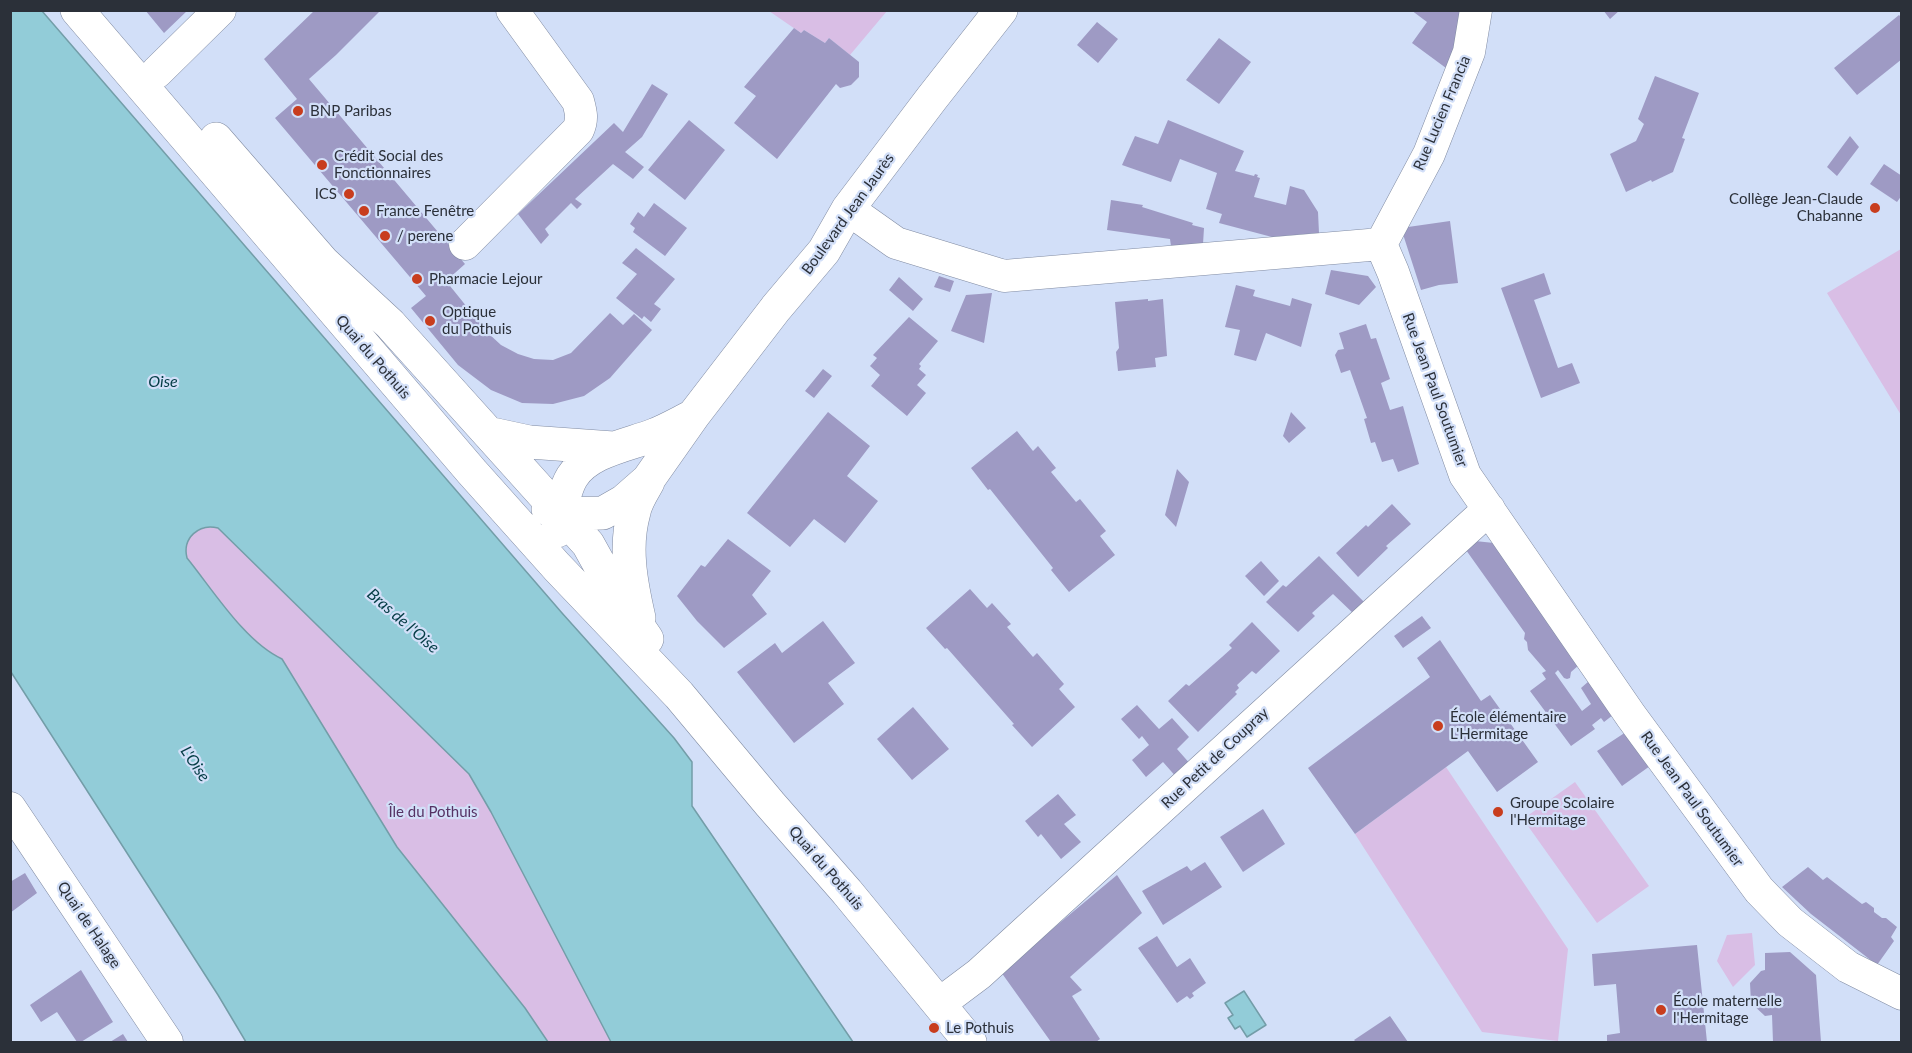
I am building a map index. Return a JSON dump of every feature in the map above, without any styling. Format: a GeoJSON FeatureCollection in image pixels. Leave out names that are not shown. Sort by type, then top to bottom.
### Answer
{"type":"FeatureCollection","features":[{"type":"Feature","properties":{"kind":"main road","name":"Quai du Pothuis"},"geometry":{"type":"LineString","coordinates":[[77,10],[472,472],[557,567],[679,695],[847,892],[969,1042]]}},
{"type":"Feature","properties":{"kind":"main road","name":"Quai du Pothuis"},"geometry":{"type":"LineString","coordinates":[[104,10],[323,262],[390,324],[492,434],[588,544],[613,589],[641,628],[679,695]]}},
{"type":"Feature","properties":{"kind":"main road","name":"Boulevard Jean Jaurès"},"geometry":{"type":"LineString","coordinates":[[648,480],[693,416],[776,308],[824,251],[848,209],[1001,10]]}},
{"type":"Feature","properties":{"kind":"main road"},"geometry":{"type":"LineString","coordinates":[[557,567],[555,539],[565,492],[573,476],[584,464],[613,448],[655,435],[693,416]]}},
{"type":"Feature","properties":{"kind":"main road"},"geometry":{"type":"LineString","coordinates":[[492,434],[529,442],[613,448]]}},
{"type":"Feature","properties":{"kind":"main road"},"geometry":{"type":"LineString","coordinates":[[472,472],[525,501],[560,514],[603,513],[624,501],[648,480]]}},
{"type":"Feature","properties":{"kind":"main road","name":"Quai du Pothuis"},"geometry":{"type":"LineString","coordinates":[[641,628],[628,558],[634,510],[648,480]]}},
{"type":"Feature","properties":{"kind":"street"},"geometry":{"type":"LineString","coordinates":[[157,72],[220,10]]}},
{"type":"Feature","properties":{"kind":"street"},"geometry":{"type":"LineString","coordinates":[[465,244],[578,130],[581,124],[578,101],[512,10]]}},
{"type":"Feature","properties":{"kind":"street","name":"Rue Lucien Francia"},"geometry":{"type":"LineString","coordinates":[[1381,244],[1429,154],[1469,52],[1476,10]]}},
{"type":"Feature","properties":{"kind":"street"},"geometry":{"type":"LineString","coordinates":[[848,209],[896,243],[1004,276],[1381,244]]}},
{"type":"Feature","properties":{"kind":"street","name":"Rue Jean Paul Soutumier"},"geometry":{"type":"LineString","coordinates":[[1381,244],[1465,475],[1631,716],[1759,890],[1790,921],[1848,967],[1902,994]]}},
{"type":"Feature","properties":{"kind":"street","name":"Rue Petit de Coupray"},"geometry":{"type":"LineString","coordinates":[[939,1004],[980,974],[1489,508]]}},
{"type":"Feature","properties":{"kind":"street","name":"Quai de Halage"},"geometry":{"type":"LineString","coordinates":[[10,808],[167,1042]]}},
{"type":"Feature","properties":{"kind":"green space"},"geometry":{"type":"Polygon","coordinates":[[[769,11],[887,11],[850,55],[829,38],[825,43],[804,30],[801,33],[769,11]]]}},
{"type":"Feature","properties":{"kind":"green space"},"geometry":{"type":"Polygon","coordinates":[[[1901,249],[1901,415],[1827,293],[1901,249]]]}},
{"type":"Feature","properties":{"kind":"green space","name":"Île du Pothuis"},"geometry":{"type":"Polygon","coordinates":[[[212,526],[218,528],[469,774],[611,1042],[548,1042],[525,1008],[397,847],[282,659],[268,651],[242,628],[187,558],[186,545],[191,536],[195,532],[212,526]]]}},
{"type":"Feature","properties":{"kind":"green space"},"geometry":{"type":"Polygon","coordinates":[[[1446,767],[1568,949],[1558,1041],[1482,1032],[1355,834],[1446,767]]]}},
{"type":"Feature","properties":{"kind":"green space"},"geometry":{"type":"Polygon","coordinates":[[[1575,782],[1649,886],[1597,923],[1523,819],[1575,782]]]}},
{"type":"Feature","properties":{"kind":"green space"},"geometry":{"type":"Polygon","coordinates":[[[1752,933],[1755,965],[1733,987],[1717,961],[1727,935],[1752,933]]]}},
{"type":"Feature","properties":{"kind":"water","name":"Oise"},"geometry":{"type":"Polygon","coordinates":[[[10,11],[42,11],[562,613],[674,738],[692,762],[692,806],[853,1042],[611,1042],[469,774],[218,528],[211,527],[199,530],[190,538],[187,544],[187,558],[219,600],[255,641],[282,659],[397,847],[525,1008],[548,1042],[246,1042],[11,672],[10,11]]]}},
{"type":"Feature","properties":{"kind":"water"},"geometry":{"type":"Polygon","coordinates":[[[1244,991],[1266,1025],[1247,1037],[1240,1026],[1235,1029],[1228,1018],[1233,1015],[1225,1003],[1244,991]]]}},
{"type":"Feature","properties":{"kind":"building"},"geometry":{"type":"Polygon","coordinates":[[[145,10],[188,10],[164,33],[145,10]]]}},
{"type":"Feature","properties":{"kind":"building"},"geometry":{"type":"Polygon","coordinates":[[[315,10],[381,10],[309,79],[465,264],[446,281],[488,333],[501,345],[534,359],[553,360],[571,353],[610,313],[623,325],[634,314],[652,330],[610,378],[584,396],[553,404],[522,403],[491,390],[458,365],[411,308],[426,296],[275,118],[297,99],[264,59],[315,10]]]}},
{"type":"Feature","properties":{"kind":"building"},"geometry":{"type":"Polygon","coordinates":[[[1411,10],[1462,10],[1456,42],[1446,68],[1412,43],[1427,22],[1411,10]]]}},
{"type":"Feature","properties":{"kind":"building"},"geometry":{"type":"Polygon","coordinates":[[[1603,10],[1620,10],[1610,19],[1603,10]]]}},
{"type":"Feature","properties":{"kind":"building"},"geometry":{"type":"Polygon","coordinates":[[[1899,15],[1902,18],[1902,59],[1857,95],[1834,68],[1899,15]]]}},
{"type":"Feature","properties":{"kind":"building"},"geometry":{"type":"Polygon","coordinates":[[[1097,22],[1118,39],[1098,63],[1077,45],[1097,22]]]}},
{"type":"Feature","properties":{"kind":"building"},"geometry":{"type":"Polygon","coordinates":[[[794,28],[801,33],[804,30],[825,43],[829,38],[859,62],[859,77],[851,85],[840,88],[836,84],[777,159],[734,123],[756,96],[744,87],[794,28]]]}},
{"type":"Feature","properties":{"kind":"building"},"geometry":{"type":"Polygon","coordinates":[[[1219,38],[1251,62],[1219,104],[1186,80],[1219,38]]]}},
{"type":"Feature","properties":{"kind":"building"},"geometry":{"type":"Polygon","coordinates":[[[1655,76],[1699,93],[1682,138],[1685,139],[1673,172],[1626,192],[1610,154],[1636,141],[1644,124],[1638,119],[1655,76]]]}},
{"type":"Feature","properties":{"kind":"building"},"geometry":{"type":"Polygon","coordinates":[[[652,84],[668,94],[642,137],[625,152],[644,167],[633,179],[613,164],[575,199],[582,204],[577,209],[571,203],[545,229],[549,235],[541,244],[518,214],[614,123],[623,132],[652,84]]]}},
{"type":"Feature","properties":{"kind":"building"},"geometry":{"type":"Polygon","coordinates":[[[689,120],[725,150],[685,200],[648,170],[689,120]]]}},
{"type":"Feature","properties":{"kind":"building"},"geometry":{"type":"Polygon","coordinates":[[[1168,120],[1244,151],[1235,171],[1258,175],[1257,177],[1260,178],[1254,197],[1286,205],[1290,186],[1304,190],[1318,212],[1319,233],[1272,237],[1219,223],[1222,214],[1206,209],[1217,173],[1180,159],[1171,182],[1122,165],[1135,136],[1158,144],[1168,120]]]}},
{"type":"Feature","properties":{"kind":"building"},"geometry":{"type":"Polygon","coordinates":[[[1850,136],[1859,147],[1837,176],[1827,167],[1850,136]]]}},
{"type":"Feature","properties":{"kind":"building"},"geometry":{"type":"Polygon","coordinates":[[[1884,164],[1902,176],[1902,195],[1897,202],[1870,184],[1884,164]]]}},
{"type":"Feature","properties":{"kind":"building"},"geometry":{"type":"Polygon","coordinates":[[[1111,200],[1143,205],[1142,207],[1204,228],[1203,244],[1171,246],[1170,239],[1107,230],[1111,200]]]}},
{"type":"Feature","properties":{"kind":"building"},"geometry":{"type":"Polygon","coordinates":[[[654,203],[687,228],[665,256],[633,232],[635,228],[630,224],[638,212],[644,217],[654,203]]]}},
{"type":"Feature","properties":{"kind":"building"},"geometry":{"type":"Polygon","coordinates":[[[1450,221],[1458,283],[1421,290],[1401,228],[1450,221]]]}},
{"type":"Feature","properties":{"kind":"building"},"geometry":{"type":"Polygon","coordinates":[[[636,248],[675,279],[654,304],[661,309],[651,322],[644,316],[642,319],[616,298],[637,274],[622,263],[636,248]]]}},
{"type":"Feature","properties":{"kind":"building"},"geometry":{"type":"Polygon","coordinates":[[[1331,270],[1368,276],[1376,287],[1359,305],[1325,294],[1331,270]]]}},
{"type":"Feature","properties":{"kind":"building"},"geometry":{"type":"Polygon","coordinates":[[[1544,273],[1551,294],[1534,300],[1558,368],[1572,363],[1580,383],[1541,398],[1501,288],[1544,273]]]}},
{"type":"Feature","properties":{"kind":"building"},"geometry":{"type":"Polygon","coordinates":[[[939,276],[954,281],[950,292],[934,287],[939,276]]]}},
{"type":"Feature","properties":{"kind":"building"},"geometry":{"type":"Polygon","coordinates":[[[899,277],[923,299],[913,311],[889,290],[899,277]]]}},
{"type":"Feature","properties":{"kind":"building"},"geometry":{"type":"Polygon","coordinates":[[[1236,285],[1255,290],[1253,296],[1290,306],[1292,298],[1312,304],[1301,347],[1266,333],[1256,361],[1234,355],[1240,330],[1225,327],[1236,285]]]}},
{"type":"Feature","properties":{"kind":"building"},"geometry":{"type":"Polygon","coordinates":[[[992,293],[984,343],[951,331],[966,295],[992,293]]]}},
{"type":"Feature","properties":{"kind":"building"},"geometry":{"type":"Polygon","coordinates":[[[1148,299],[1148,301],[1163,299],[1167,356],[1155,358],[1156,367],[1118,371],[1116,352],[1119,348],[1115,302],[1148,299]]]}},
{"type":"Feature","properties":{"kind":"building"},"geometry":{"type":"Polygon","coordinates":[[[909,317],[938,341],[919,364],[921,366],[919,369],[926,375],[917,385],[926,393],[907,416],[871,386],[880,375],[870,366],[877,358],[873,355],[909,317]]]}},
{"type":"Feature","properties":{"kind":"building"},"geometry":{"type":"Polygon","coordinates":[[[1366,324],[1371,339],[1376,338],[1390,379],[1381,383],[1390,410],[1403,406],[1419,464],[1398,472],[1393,459],[1382,462],[1375,442],[1371,443],[1364,419],[1367,418],[1350,370],[1341,373],[1335,355],[1338,350],[1344,349],[1339,333],[1366,324]]]}},
{"type":"Feature","properties":{"kind":"building"},"geometry":{"type":"Polygon","coordinates":[[[823,369],[832,376],[814,398],[805,391],[823,369]]]}},
{"type":"Feature","properties":{"kind":"building"},"geometry":{"type":"Polygon","coordinates":[[[828,412],[870,446],[847,476],[878,501],[845,543],[814,519],[790,547],[747,513],[828,412]]]}},
{"type":"Feature","properties":{"kind":"building"},"geometry":{"type":"Polygon","coordinates":[[[1291,412],[1306,428],[1289,443],[1283,436],[1291,412]]]}},
{"type":"Feature","properties":{"kind":"building"},"geometry":{"type":"Polygon","coordinates":[[[1017,431],[1033,451],[1038,446],[1056,468],[1051,472],[1076,502],[1080,499],[1106,531],[1100,536],[1115,555],[1069,592],[1051,570],[1053,568],[971,468],[1017,431]]]}},
{"type":"Feature","properties":{"kind":"building"},"geometry":{"type":"Polygon","coordinates":[[[1177,469],[1189,482],[1176,527],[1165,515],[1177,469]]]}},
{"type":"Feature","properties":{"kind":"building"},"geometry":{"type":"Polygon","coordinates":[[[1392,504],[1411,524],[1386,546],[1388,548],[1358,577],[1336,553],[1392,504]]]}},
{"type":"Feature","properties":{"kind":"building"},"geometry":{"type":"Polygon","coordinates":[[[728,539],[771,571],[752,595],[767,614],[724,648],[697,621],[677,596],[701,565],[705,567],[728,539]]]}},
{"type":"Feature","properties":{"kind":"building"},"geometry":{"type":"Polygon","coordinates":[[[1475,541],[1494,543],[1579,665],[1567,679],[1558,670],[1555,673],[1582,711],[1591,704],[1581,688],[1589,681],[1613,715],[1604,722],[1601,718],[1592,725],[1595,729],[1571,746],[1530,691],[1546,679],[1542,673],[1546,671],[1528,650],[1524,639],[1525,633],[1466,550],[1475,541]]]}},
{"type":"Feature","properties":{"kind":"building"},"geometry":{"type":"Polygon","coordinates":[[[1319,556],[1366,604],[1355,615],[1333,594],[1312,613],[1315,616],[1298,632],[1266,602],[1319,556]]]}},
{"type":"Feature","properties":{"kind":"building"},"geometry":{"type":"Polygon","coordinates":[[[1261,561],[1279,581],[1264,596],[1245,576],[1261,561]]]}},
{"type":"Feature","properties":{"kind":"building"},"geometry":{"type":"Polygon","coordinates":[[[970,589],[987,608],[992,603],[1011,624],[1007,627],[1033,657],[1037,653],[1064,684],[1059,689],[1075,707],[1032,747],[947,648],[945,649],[926,628],[970,589]]]}},
{"type":"Feature","properties":{"kind":"building"},"geometry":{"type":"Polygon","coordinates":[[[1422,616],[1431,628],[1403,648],[1394,636],[1422,616]]]}},
{"type":"Feature","properties":{"kind":"building"},"geometry":{"type":"Polygon","coordinates":[[[823,621],[855,663],[828,683],[844,704],[794,743],[737,672],[775,643],[782,653],[823,621]]]}},
{"type":"Feature","properties":{"kind":"building"},"geometry":{"type":"Polygon","coordinates":[[[1252,622],[1280,651],[1256,674],[1252,671],[1237,685],[1239,688],[1235,692],[1237,694],[1198,732],[1168,701],[1186,684],[1189,686],[1232,648],[1229,645],[1252,622]]]}},
{"type":"Feature","properties":{"kind":"building","name":"École élémentaire L'Hermitage"},"geometry":{"type":"Polygon","coordinates":[[[1440,640],[1481,701],[1490,695],[1538,762],[1497,792],[1468,751],[1355,834],[1308,768],[1430,677],[1417,658],[1440,640]]]}},
{"type":"Feature","properties":{"kind":"building"},"geometry":{"type":"Polygon","coordinates":[[[1137,705],[1159,729],[1172,718],[1189,737],[1177,749],[1192,766],[1178,779],[1163,762],[1146,777],[1132,760],[1149,745],[1142,736],[1139,739],[1121,719],[1137,705]]]}},
{"type":"Feature","properties":{"kind":"building"},"geometry":{"type":"Polygon","coordinates":[[[913,707],[949,749],[912,780],[877,739],[913,707]]]}},
{"type":"Feature","properties":{"kind":"building"},"geometry":{"type":"Polygon","coordinates":[[[1626,732],[1650,766],[1622,786],[1597,751],[1626,732]]]}},
{"type":"Feature","properties":{"kind":"building"},"geometry":{"type":"Polygon","coordinates":[[[1058,794],[1076,815],[1064,824],[1081,842],[1061,859],[1041,834],[1038,837],[1025,821],[1058,794]]]}},
{"type":"Feature","properties":{"kind":"building"},"geometry":{"type":"Polygon","coordinates":[[[1263,809],[1285,844],[1243,872],[1220,837],[1263,809]]]}},
{"type":"Feature","properties":{"kind":"building"},"geometry":{"type":"Polygon","coordinates":[[[1205,862],[1222,887],[1163,925],[1142,891],[1187,866],[1191,871],[1205,862]]]}},
{"type":"Feature","properties":{"kind":"building"},"geometry":{"type":"Polygon","coordinates":[[[1808,867],[1823,880],[1827,877],[1862,904],[1866,902],[1874,908],[1874,912],[1897,927],[1891,937],[1894,941],[1877,965],[1811,914],[1782,887],[1808,867]]]}},
{"type":"Feature","properties":{"kind":"building"},"geometry":{"type":"Polygon","coordinates":[[[25,873],[37,893],[10,913],[10,882],[25,873]]]}},
{"type":"Feature","properties":{"kind":"building"},"geometry":{"type":"Polygon","coordinates":[[[1117,875],[1142,913],[1070,977],[1082,990],[1072,996],[1100,1039],[1096,1042],[1051,1042],[1001,972],[1117,875]]]}},
{"type":"Feature","properties":{"kind":"building"},"geometry":{"type":"Polygon","coordinates":[[[1157,936],[1177,967],[1190,958],[1206,983],[1192,993],[1194,996],[1190,999],[1187,996],[1177,1003],[1138,948],[1157,936]]]}},
{"type":"Feature","properties":{"kind":"building","name":"École maternelle l'Hermitage"},"geometry":{"type":"Polygon","coordinates":[[[1697,945],[1707,1042],[1607,1042],[1607,1035],[1620,1033],[1616,984],[1594,986],[1592,954],[1697,945]]]}},
{"type":"Feature","properties":{"kind":"building"},"geometry":{"type":"Polygon","coordinates":[[[1790,952],[1816,975],[1821,1042],[1773,1042],[1772,1015],[1765,1016],[1751,1003],[1750,983],[1761,971],[1765,970],[1765,953],[1790,952]]]}},
{"type":"Feature","properties":{"kind":"building"},"geometry":{"type":"Polygon","coordinates":[[[81,970],[113,1022],[81,1042],[77,1042],[57,1012],[41,1022],[30,1005],[81,970]]]}},
{"type":"Feature","properties":{"kind":"building"},"geometry":{"type":"Polygon","coordinates":[[[1390,1016],[1408,1042],[1356,1042],[1354,1040],[1390,1016]]]}},
{"type":"Feature","properties":{"kind":"building"},"geometry":{"type":"Polygon","coordinates":[[[123,1034],[128,1042],[110,1042],[123,1034]]]}},
{"type":"Feature","properties":{"kind":"place","name":"BNP Paribas"},"geometry":{"type":"Point","coordinates":[298,111]}},
{"type":"Feature","properties":{"kind":"place","name":"Crédit Social des Fonctionnaires"},"geometry":{"type":"Point","coordinates":[322,165]}},
{"type":"Feature","properties":{"kind":"place","name":"ICS"},"geometry":{"type":"Point","coordinates":[349,194]}},
{"type":"Feature","properties":{"kind":"place","name":"Collège Jean-Claude Chabanne"},"geometry":{"type":"Point","coordinates":[1875,208]}},
{"type":"Feature","properties":{"kind":"place","name":"France Fenêtre"},"geometry":{"type":"Point","coordinates":[364,211]}},
{"type":"Feature","properties":{"kind":"place","name":"/ perene"},"geometry":{"type":"Point","coordinates":[385,236]}},
{"type":"Feature","properties":{"kind":"place","name":"Pharmacie Lejour"},"geometry":{"type":"Point","coordinates":[417,279]}},
{"type":"Feature","properties":{"kind":"place","name":"Optique du Pothuis"},"geometry":{"type":"Point","coordinates":[430,321]}},
{"type":"Feature","properties":{"kind":"place","name":"École élémentaire L'Hermitage"},"geometry":{"type":"Point","coordinates":[1438,726]}},
{"type":"Feature","properties":{"kind":"place","name":"Groupe Scolaire l'Hermitage"},"geometry":{"type":"Point","coordinates":[1498,812]}},
{"type":"Feature","properties":{"kind":"place","name":"École maternelle l'Hermitage"},"geometry":{"type":"Point","coordinates":[1661,1010]}},
{"type":"Feature","properties":{"kind":"place","name":"Le Pothuis"},"geometry":{"type":"Point","coordinates":[934,1028]}},
{"type":"Feature","properties":{"kind":"water label","name":"Bras de l'Oise"},"geometry":{"type":"Point","coordinates":[403,621]}},
{"type":"Feature","properties":{"kind":"water label","name":"L'Oise"},"geometry":{"type":"Point","coordinates":[195,764]}}]}
